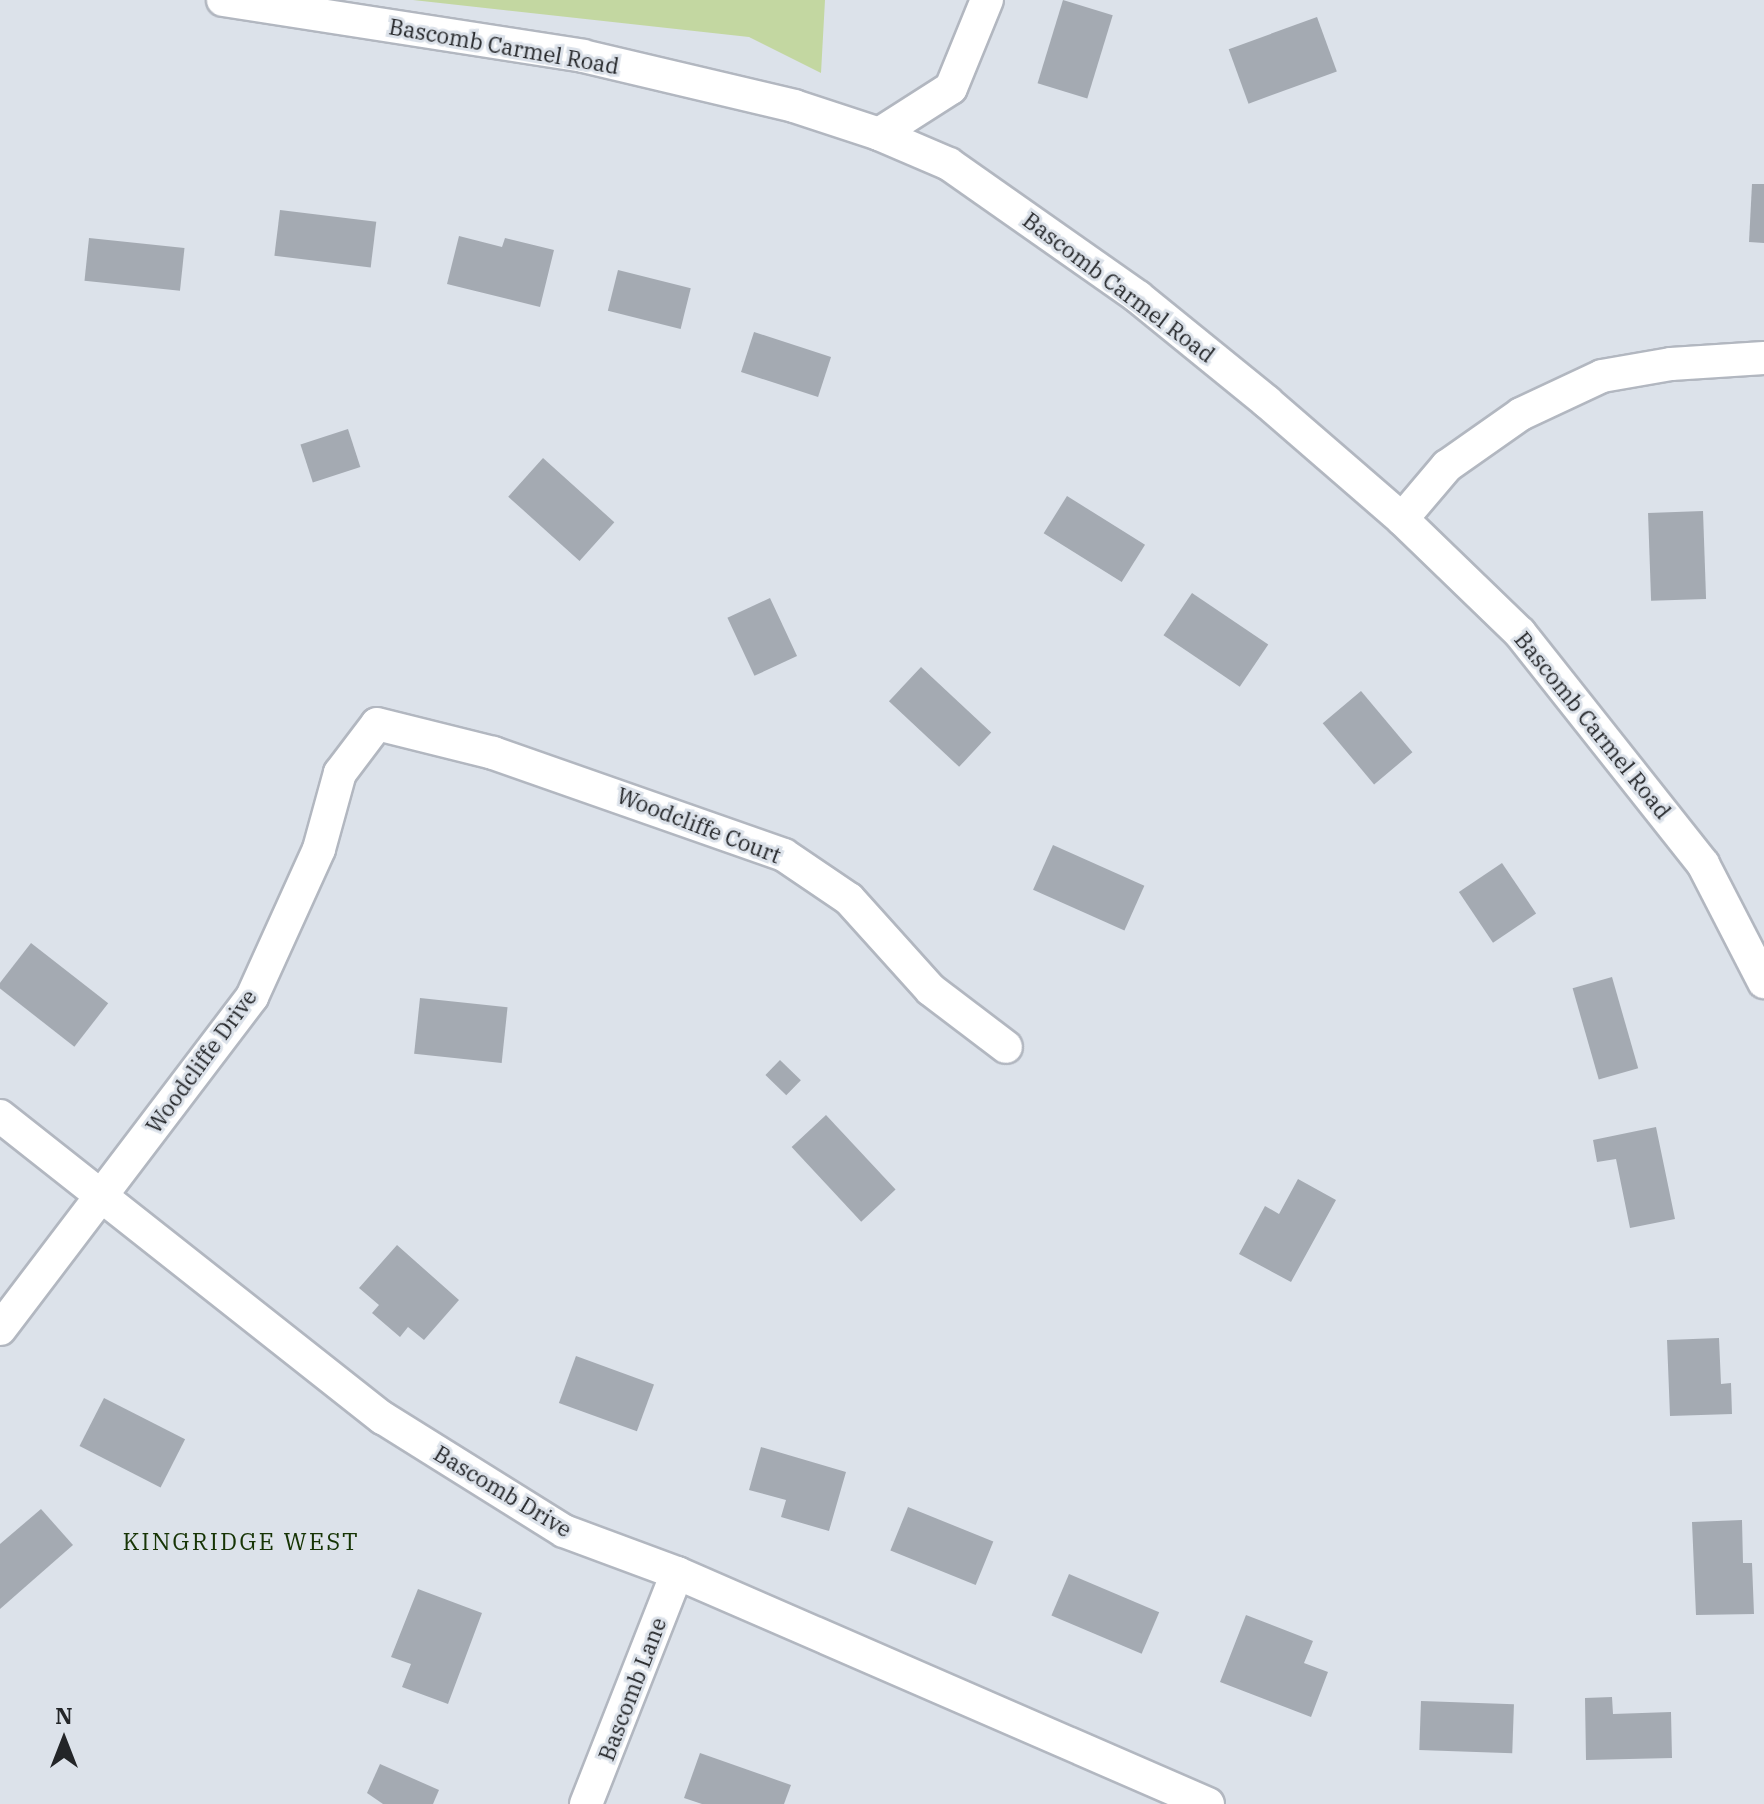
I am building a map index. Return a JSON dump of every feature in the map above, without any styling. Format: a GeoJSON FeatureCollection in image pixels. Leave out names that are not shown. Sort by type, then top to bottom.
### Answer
{"type":"FeatureCollection","features":[{"type":"Feature","properties":{"kind":"street","name":"Bascomb Carmel Road"},"geometry":{"type":"LineString","coordinates":[[223,0],[583,56],[794,106],[879,134],[949,164],[1043,226],[1267,402],[1402,519],[1520,633],[1622,756],[1703,864],[1764,982]]}},
{"type":"Feature","properties":{"kind":"street"},"geometry":{"type":"LineString","coordinates":[[879,134],[951,88],[987,0]]}},
{"type":"Feature","properties":{"kind":"street"},"geometry":{"type":"LineString","coordinates":[[1402,519],[1447,466],[1521,414],[1602,376],[1671,364],[1764,358]]}},
{"type":"Feature","properties":{"kind":"street","name":"Woodcliffe Court"},"geometry":{"type":"LineString","coordinates":[[377,724],[493,753],[784,855],[849,899],[931,990],[1006,1047]]}},
{"type":"Feature","properties":{"kind":"street","name":"Woodcliffe Drive"},"geometry":{"type":"LineString","coordinates":[[0,1329],[252,997],[319,849],[340,773],[377,724]]}},
{"type":"Feature","properties":{"kind":"street","name":"Bascomb Drive"},"geometry":{"type":"LineString","coordinates":[[0,1116],[383,1418],[564,1531],[677,1573],[1208,1804]]}},
{"type":"Feature","properties":{"kind":"street","name":"Bascomb Lane"},"geometry":{"type":"LineString","coordinates":[[586,1804],[677,1573]]}},
{"type":"Feature","properties":{"kind":"green space"},"geometry":{"type":"Polygon","coordinates":[[[413,0],[825,0],[821,73],[749,37],[413,0]]]}},
{"type":"Feature","properties":{"kind":"building"},"geometry":{"type":"Polygon","coordinates":[[[1063,0],[1113,15],[1087,98],[1038,83],[1063,0]]]}},
{"type":"Feature","properties":{"kind":"building"},"geometry":{"type":"Polygon","coordinates":[[[1317,17],[1337,72],[1249,104],[1229,49],[1317,17]]]}},
{"type":"Feature","properties":{"kind":"building"},"geometry":{"type":"Polygon","coordinates":[[[1752,184],[1764,184],[1764,243],[1749,242],[1752,184]]]}},
{"type":"Feature","properties":{"kind":"building"},"geometry":{"type":"Polygon","coordinates":[[[280,210],[376,222],[371,267],[274,256],[280,210]]]}},
{"type":"Feature","properties":{"kind":"building"},"geometry":{"type":"Polygon","coordinates":[[[459,236],[502,247],[505,238],[554,250],[540,307],[447,284],[459,236]]]}},
{"type":"Feature","properties":{"kind":"building"},"geometry":{"type":"Polygon","coordinates":[[[89,238],[184,248],[180,291],[85,281],[89,238]]]}},
{"type":"Feature","properties":{"kind":"building"},"geometry":{"type":"Polygon","coordinates":[[[618,270],[691,288],[681,329],[608,311],[618,270]]]}},
{"type":"Feature","properties":{"kind":"building"},"geometry":{"type":"Polygon","coordinates":[[[754,332],[831,357],[818,397],[741,372],[754,332]]]}},
{"type":"Feature","properties":{"kind":"building"},"geometry":{"type":"Polygon","coordinates":[[[348,429],[360,467],[313,482],[300,444],[348,429]]]}},
{"type":"Feature","properties":{"kind":"building"},"geometry":{"type":"Polygon","coordinates":[[[543,458],[614,522],[580,561],[508,497],[543,458]]]}},
{"type":"Feature","properties":{"kind":"building"},"geometry":{"type":"Polygon","coordinates":[[[1067,496],[1145,545],[1122,582],[1044,533],[1067,496]]]}},
{"type":"Feature","properties":{"kind":"building"},"geometry":{"type":"Polygon","coordinates":[[[1703,511],[1706,599],[1651,601],[1648,513],[1703,511]]]}},
{"type":"Feature","properties":{"kind":"building"},"geometry":{"type":"Polygon","coordinates":[[[1192,593],[1268,644],[1240,687],[1163,635],[1192,593]]]}},
{"type":"Feature","properties":{"kind":"building"},"geometry":{"type":"Polygon","coordinates":[[[770,598],[797,656],[754,676],[727,618],[770,598]]]}},
{"type":"Feature","properties":{"kind":"building"},"geometry":{"type":"Polygon","coordinates":[[[921,667],[991,732],[959,767],[889,701],[921,667]]]}},
{"type":"Feature","properties":{"kind":"building"},"geometry":{"type":"Polygon","coordinates":[[[1361,691],[1412,752],[1374,784],[1323,723],[1361,691]]]}},
{"type":"Feature","properties":{"kind":"building"},"geometry":{"type":"Polygon","coordinates":[[[1053,845],[1144,886],[1124,930],[1033,890],[1053,845]]]}},
{"type":"Feature","properties":{"kind":"building"},"geometry":{"type":"Polygon","coordinates":[[[1502,863],[1536,914],[1493,943],[1459,892],[1502,863]]]}},
{"type":"Feature","properties":{"kind":"building"},"geometry":{"type":"Polygon","coordinates":[[[31,943],[108,1003],[74,1047],[0,989],[0,983],[31,943]]]}},
{"type":"Feature","properties":{"kind":"building"},"geometry":{"type":"Polygon","coordinates":[[[1612,977],[1638,1068],[1599,1080],[1573,988],[1612,977]]]}},
{"type":"Feature","properties":{"kind":"building"},"geometry":{"type":"Polygon","coordinates":[[[420,998],[508,1007],[502,1063],[414,1054],[420,998]]]}},
{"type":"Feature","properties":{"kind":"building"},"geometry":{"type":"Polygon","coordinates":[[[780,1060],[801,1080],[786,1095],[765,1075],[780,1060]]]}},
{"type":"Feature","properties":{"kind":"building"},"geometry":{"type":"Polygon","coordinates":[[[826,1115],[896,1190],[861,1222],[792,1147],[826,1115]]]}},
{"type":"Feature","properties":{"kind":"building"},"geometry":{"type":"Polygon","coordinates":[[[1656,1127],[1675,1219],[1630,1228],[1616,1159],[1597,1162],[1593,1140],[1656,1127]]]}},
{"type":"Feature","properties":{"kind":"building"},"geometry":{"type":"Polygon","coordinates":[[[1298,1179],[1336,1200],[1291,1282],[1239,1254],[1265,1206],[1279,1214],[1298,1179]]]}},
{"type":"Feature","properties":{"kind":"building"},"geometry":{"type":"Polygon","coordinates":[[[397,1245],[459,1300],[424,1340],[408,1327],[400,1337],[372,1313],[379,1305],[359,1288],[397,1245]]]}},
{"type":"Feature","properties":{"kind":"building"},"geometry":{"type":"Polygon","coordinates":[[[1719,1338],[1721,1384],[1731,1383],[1732,1414],[1670,1416],[1667,1340],[1719,1338]]]}},
{"type":"Feature","properties":{"kind":"building"},"geometry":{"type":"Polygon","coordinates":[[[576,1356],[654,1384],[637,1431],[559,1403],[576,1356]]]}},
{"type":"Feature","properties":{"kind":"building"},"geometry":{"type":"Polygon","coordinates":[[[104,1398],[185,1439],[161,1487],[79,1446],[104,1398]]]}},
{"type":"Feature","properties":{"kind":"building"},"geometry":{"type":"Polygon","coordinates":[[[761,1447],[846,1472],[829,1531],[781,1517],[786,1500],[749,1490],[761,1447]]]}},
{"type":"Feature","properties":{"kind":"building"},"geometry":{"type":"Polygon","coordinates":[[[908,1507],[993,1541],[976,1585],[890,1551],[908,1507]]]}},
{"type":"Feature","properties":{"kind":"building"},"geometry":{"type":"Polygon","coordinates":[[[41,1509],[73,1545],[0,1609],[0,1544],[41,1509]]]}},
{"type":"Feature","properties":{"kind":"building"},"geometry":{"type":"Polygon","coordinates":[[[1742,1520],[1743,1563],[1752,1563],[1754,1614],[1696,1615],[1692,1522],[1742,1520]]]}},
{"type":"Feature","properties":{"kind":"building"},"geometry":{"type":"Polygon","coordinates":[[[1069,1574],[1159,1612],[1142,1654],[1051,1615],[1069,1574]]]}},
{"type":"Feature","properties":{"kind":"building"},"geometry":{"type":"Polygon","coordinates":[[[418,1589],[482,1613],[448,1704],[402,1687],[411,1664],[391,1657],[418,1589]]]}},
{"type":"Feature","properties":{"kind":"building"},"geometry":{"type":"Polygon","coordinates":[[[1246,1615],[1313,1641],[1304,1663],[1328,1672],[1311,1717],[1220,1682],[1246,1615]]]}},
{"type":"Feature","properties":{"kind":"building"},"geometry":{"type":"Polygon","coordinates":[[[1612,1697],[1613,1714],[1671,1712],[1672,1758],[1586,1760],[1585,1698],[1612,1697]]]}},
{"type":"Feature","properties":{"kind":"building"},"geometry":{"type":"Polygon","coordinates":[[[1421,1701],[1514,1704],[1512,1753],[1419,1750],[1421,1701]]]}},
{"type":"Feature","properties":{"kind":"building"},"geometry":{"type":"Polygon","coordinates":[[[700,1753],[791,1785],[784,1804],[702,1804],[684,1798],[700,1753]]]}},
{"type":"Feature","properties":{"kind":"building"},"geometry":{"type":"Polygon","coordinates":[[[380,1764],[439,1790],[433,1804],[383,1804],[367,1793],[380,1764]]]}},
{"type":"Feature","properties":{"kind":"district","name":"KINGRIDGE WEST"},"geometry":{"type":"Point","coordinates":[241,1542]}}]}
